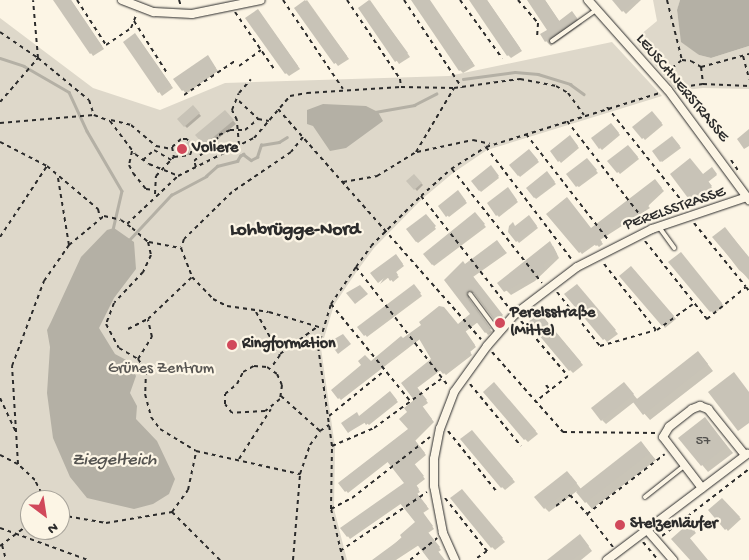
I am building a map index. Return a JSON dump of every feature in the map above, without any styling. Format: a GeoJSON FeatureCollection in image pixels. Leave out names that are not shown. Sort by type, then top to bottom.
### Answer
{"type":"FeatureCollection","features":[{"type":"Feature","properties":{"kind":"street"},"geometry":{"type":"LineString","coordinates":[[122,0],[154,12],[192,14],[261,0]]}},
{"type":"Feature","properties":{"kind":"street","name":"LEUSCHNERSTRASSE"},"geometry":{"type":"LineString","coordinates":[[588,0],[672,89],[748,198]]}},
{"type":"Feature","properties":{"kind":"street","name":"PERELSSTRASSE"},"geometry":{"type":"LineString","coordinates":[[455,560],[444,533],[434,485],[434,459],[441,426],[454,392],[487,346],[514,315],[577,267],[613,247],[655,228],[748,198]]}},
{"type":"Feature","properties":{"kind":"street"},"geometry":{"type":"LineString","coordinates":[[607,560],[747,454],[704,407],[692,409],[664,433],[664,441],[702,488]]}},
{"type":"Feature","properties":{"kind":"street"},"geometry":{"type":"LineString","coordinates":[[647,530],[673,560]]}},
{"type":"Feature","properties":{"kind":"lane"},"geometry":{"type":"LineString","coordinates":[[552,42],[596,10]]}},
{"type":"Feature","properties":{"kind":"lane"},"geometry":{"type":"LineString","coordinates":[[655,228],[674,248]]}},
{"type":"Feature","properties":{"kind":"lane"},"geometry":{"type":"LineString","coordinates":[[470,294],[499,332]]}},
{"type":"Feature","properties":{"kind":"lane"},"geometry":{"type":"LineString","coordinates":[[645,497],[684,466]]}},
{"type":"Feature","properties":{"kind":"path"},"geometry":{"type":"LineString","coordinates":[[0,102],[38,58],[38,34],[33,0]]}},
{"type":"Feature","properties":{"kind":"path"},"geometry":{"type":"LineString","coordinates":[[77,0],[106,45],[131,28],[139,7]]}},
{"type":"Feature","properties":{"kind":"path"},"geometry":{"type":"LineString","coordinates":[[283,0],[343,89]]}},
{"type":"Feature","properties":{"kind":"path"},"geometry":{"type":"LineString","coordinates":[[347,0],[400,79],[400,87]]}},
{"type":"Feature","properties":{"kind":"path"},"geometry":{"type":"LineString","coordinates":[[404,0],[462,88]]}},
{"type":"Feature","properties":{"kind":"path"},"geometry":{"type":"LineString","coordinates":[[460,0],[502,58]]}},
{"type":"Feature","properties":{"kind":"path"},"geometry":{"type":"LineString","coordinates":[[518,0],[538,23],[537,36]]}},
{"type":"Feature","properties":{"kind":"path"},"geometry":{"type":"LineString","coordinates":[[667,0],[682,60]]}},
{"type":"Feature","properties":{"kind":"path"},"geometry":{"type":"LineString","coordinates":[[231,6],[274,68]]}},
{"type":"Feature","properties":{"kind":"path"},"geometry":{"type":"LineString","coordinates":[[134,21],[167,73]]}},
{"type":"Feature","properties":{"kind":"path"},"geometry":{"type":"LineString","coordinates":[[0,32],[38,58],[89,100],[94,115]]}},
{"type":"Feature","properties":{"kind":"path"},"geometry":{"type":"LineString","coordinates":[[239,66],[261,50]]}},
{"type":"Feature","properties":{"kind":"path"},"geometry":{"type":"LineString","coordinates":[[672,89],[669,77],[672,68],[682,60],[692,61],[701,67],[748,54]]}},
{"type":"Feature","properties":{"kind":"path"},"geometry":{"type":"LineString","coordinates":[[743,56],[749,79]]}},
{"type":"Feature","properties":{"kind":"path"},"geometry":{"type":"LineString","coordinates":[[184,95],[235,61]]}},
{"type":"Feature","properties":{"kind":"path"},"geometry":{"type":"LineString","coordinates":[[701,67],[703,84]]}},
{"type":"Feature","properties":{"kind":"path"},"geometry":{"type":"LineString","coordinates":[[127,225],[155,195],[178,176],[254,138],[290,96],[343,89],[400,87],[462,88],[503,79],[534,81],[568,93],[584,115]]}},
{"type":"Feature","properties":{"kind":"path"},"geometry":{"type":"LineString","coordinates":[[239,146],[238,129],[232,110],[238,100],[239,93],[251,80]]}},
{"type":"Feature","properties":{"kind":"path"},"geometry":{"type":"LineString","coordinates":[[343,560],[331,509],[332,446],[330,425],[320,378],[318,347],[322,328],[331,304],[356,267],[386,230],[420,196],[451,169],[493,144],[607,107],[672,89],[703,84],[749,86]]}},
{"type":"Feature","properties":{"kind":"path"},"geometry":{"type":"LineString","coordinates":[[416,152],[454,88]]}},
{"type":"Feature","properties":{"kind":"path"},"geometry":{"type":"LineString","coordinates":[[238,100],[258,118],[269,122]]}},
{"type":"Feature","properties":{"kind":"path"},"geometry":{"type":"LineString","coordinates":[[607,107],[749,291]]}},
{"type":"Feature","properties":{"kind":"path"},"geometry":{"type":"LineString","coordinates":[[278,110],[563,432],[664,433]]}},
{"type":"Feature","properties":{"kind":"path"},"geometry":{"type":"LineString","coordinates":[[0,124],[94,115],[131,125],[156,146],[172,149]]}},
{"type":"Feature","properties":{"kind":"path"},"geometry":{"type":"LineString","coordinates":[[196,167],[194,160],[205,148],[216,141],[219,135],[238,129],[250,128],[258,118]]}},
{"type":"Feature","properties":{"kind":"path"},"geometry":{"type":"LineString","coordinates":[[110,120],[132,150],[143,160],[178,176]]}},
{"type":"Feature","properties":{"kind":"path"},"geometry":{"type":"LineString","coordinates":[[566,120],[655,228]]}},
{"type":"Feature","properties":{"kind":"path"},"geometry":{"type":"LineString","coordinates":[[525,134],[613,247]]}},
{"type":"Feature","properties":{"kind":"path"},"geometry":{"type":"LineString","coordinates":[[303,137],[291,152],[232,192],[184,239],[181,248],[192,277],[213,299],[228,306],[256,311],[322,328]]}},
{"type":"Feature","properties":{"kind":"path"},"geometry":{"type":"LineString","coordinates":[[172,149],[181,139],[187,139],[192,146],[205,148]]}},
{"type":"Feature","properties":{"kind":"path"},"geometry":{"type":"LineString","coordinates":[[343,182],[377,176],[416,152],[473,140],[493,144]]}},
{"type":"Feature","properties":{"kind":"path"},"geometry":{"type":"LineString","coordinates":[[216,141],[226,152]]}},
{"type":"Feature","properties":{"kind":"path"},"geometry":{"type":"LineString","coordinates":[[0,142],[47,166],[98,209],[100,218]]}},
{"type":"Feature","properties":{"kind":"path"},"geometry":{"type":"LineString","coordinates":[[143,160],[156,146]]}},
{"type":"Feature","properties":{"kind":"path"},"geometry":{"type":"LineString","coordinates":[[155,195],[156,176],[174,157],[190,155],[192,146]]}},
{"type":"Feature","properties":{"kind":"path"},"geometry":{"type":"LineString","coordinates":[[486,147],[577,267]]}},
{"type":"Feature","properties":{"kind":"path"},"geometry":{"type":"LineString","coordinates":[[172,149],[174,157]]}},
{"type":"Feature","properties":{"kind":"path"},"geometry":{"type":"LineString","coordinates":[[132,150],[129,165],[133,173],[146,189],[154,190]]}},
{"type":"Feature","properties":{"kind":"path"},"geometry":{"type":"LineString","coordinates":[[154,150],[171,160]]}},
{"type":"Feature","properties":{"kind":"path"},"geometry":{"type":"LineString","coordinates":[[0,237],[47,166]]}},
{"type":"Feature","properties":{"kind":"path"},"geometry":{"type":"LineString","coordinates":[[451,169],[600,346],[661,329],[693,304]]}},
{"type":"Feature","properties":{"kind":"path"},"geometry":{"type":"LineString","coordinates":[[58,177],[69,245]]}},
{"type":"Feature","properties":{"kind":"path"},"geometry":{"type":"LineString","coordinates":[[420,196],[514,315],[568,376],[535,402]]}},
{"type":"Feature","properties":{"kind":"path"},"geometry":{"type":"LineString","coordinates":[[18,464],[18,436],[12,366],[44,281],[69,245],[100,218],[113,217],[121,220],[148,242],[181,248]]}},
{"type":"Feature","properties":{"kind":"path"},"geometry":{"type":"LineString","coordinates":[[641,235],[693,304],[707,319],[746,288]]}},
{"type":"Feature","properties":{"kind":"path"},"geometry":{"type":"LineString","coordinates":[[148,242],[150,263],[114,303],[106,324],[119,348],[138,359],[146,371],[145,394],[151,417],[160,429],[196,451],[300,474]]}},
{"type":"Feature","properties":{"kind":"path"},"geometry":{"type":"LineString","coordinates":[[598,256],[656,330]]}},
{"type":"Feature","properties":{"kind":"path"},"geometry":{"type":"LineString","coordinates":[[356,267],[441,379],[454,392]]}},
{"type":"Feature","properties":{"kind":"path"},"geometry":{"type":"LineString","coordinates":[[128,329],[148,319],[192,277]]}},
{"type":"Feature","properties":{"kind":"path"},"geometry":{"type":"LineString","coordinates":[[331,304],[383,372],[411,402]]}},
{"type":"Feature","properties":{"kind":"path"},"geometry":{"type":"LineString","coordinates":[[256,311],[280,355]]}},
{"type":"Feature","properties":{"kind":"path"},"geometry":{"type":"LineString","coordinates":[[138,359],[152,337],[148,319]]}},
{"type":"Feature","properties":{"kind":"path"},"geometry":{"type":"LineString","coordinates":[[271,368],[280,355],[317,327]]}},
{"type":"Feature","properties":{"kind":"path"},"geometry":{"type":"LineString","coordinates":[[239,459],[271,408],[281,396],[281,379],[271,368],[259,365],[247,369],[237,384],[227,390],[224,401],[228,409],[235,414],[271,408]]}},
{"type":"Feature","properties":{"kind":"path"},"geometry":{"type":"LineString","coordinates":[[328,416],[383,372]]}},
{"type":"Feature","properties":{"kind":"path"},"geometry":{"type":"LineString","coordinates":[[465,377],[521,446]]}},
{"type":"Feature","properties":{"kind":"path"},"geometry":{"type":"LineString","coordinates":[[332,446],[374,428],[441,379]]}},
{"type":"Feature","properties":{"kind":"path"},"geometry":{"type":"LineString","coordinates":[[546,385],[550,390]]}},
{"type":"Feature","properties":{"kind":"path"},"geometry":{"type":"LineString","coordinates":[[281,396],[320,431]]}},
{"type":"Feature","properties":{"kind":"path"},"geometry":{"type":"LineString","coordinates":[[0,398],[18,436]]}},
{"type":"Feature","properties":{"kind":"path"},"geometry":{"type":"LineString","coordinates":[[293,560],[300,474],[310,445],[320,431],[330,425]]}},
{"type":"Feature","properties":{"kind":"path"},"geometry":{"type":"LineString","coordinates":[[331,509],[352,498],[441,426],[497,492]]}},
{"type":"Feature","properties":{"kind":"path"},"geometry":{"type":"LineString","coordinates":[[587,514],[671,450]]}},
{"type":"Feature","properties":{"kind":"path"},"geometry":{"type":"LineString","coordinates":[[70,517],[106,523],[172,512],[188,490],[196,451]]}},
{"type":"Feature","properties":{"kind":"path"},"geometry":{"type":"LineString","coordinates":[[0,455],[18,464],[35,480],[40,490]]}},
{"type":"Feature","properties":{"kind":"path"},"geometry":{"type":"LineString","coordinates":[[647,547],[749,468]]}},
{"type":"Feature","properties":{"kind":"path"},"geometry":{"type":"LineString","coordinates":[[340,551],[434,485],[487,551],[474,560]]}},
{"type":"Feature","properties":{"kind":"path"},"geometry":{"type":"LineString","coordinates":[[556,506],[570,495],[587,514],[616,553]]}},
{"type":"Feature","properties":{"kind":"path"},"geometry":{"type":"LineString","coordinates":[[172,512],[220,560]]}},
{"type":"Feature","properties":{"kind":"path"},"geometry":{"type":"LineString","coordinates":[[0,528],[88,560]]}},
{"type":"Feature","properties":{"kind":"path"},"geometry":{"type":"LineString","coordinates":[[6,560],[1,545],[20,530]]}},
{"type":"Feature","properties":{"kind":"path"},"geometry":{"type":"LineString","coordinates":[[410,560],[444,533]]}},
{"type":"Feature","properties":{"kind":"path"},"geometry":{"type":"LineString","coordinates":[[638,536],[658,560]]}},
{"type":"Feature","properties":{"kind":"green space"},"geometry":{"type":"Polygon","coordinates":[[[653,0],[680,0],[677,11],[681,37],[699,55],[711,58],[749,46],[749,89],[703,88],[677,91],[634,40],[657,21],[653,0]]]}},
{"type":"Feature","properties":{"kind":"green space","name":"Grünes Zentrum"},"geometry":{"type":"Polygon","coordinates":[[[0,18],[93,88],[160,110],[225,83],[449,76],[612,42],[662,96],[487,150],[453,173],[422,199],[374,248],[357,271],[334,305],[321,348],[335,447],[334,509],[347,560],[0,560],[0,18]]]}},
{"type":"Feature","properties":{"kind":"water"},"geometry":{"type":"Polygon","coordinates":[[[680,0],[749,0],[749,46],[711,58],[699,55],[681,42],[677,10],[680,0]]]}},
{"type":"Feature","properties":{"kind":"water"},"geometry":{"type":"Polygon","coordinates":[[[323,104],[366,106],[378,112],[383,121],[346,148],[330,151],[313,126],[307,124],[307,110],[323,104]]]}},
{"type":"Feature","properties":{"kind":"water","name":"Ziegelteich"},"geometry":{"type":"Polygon","coordinates":[[[114,228],[134,242],[136,269],[114,298],[99,328],[115,354],[128,361],[136,376],[130,393],[137,406],[136,419],[157,441],[175,479],[169,494],[153,504],[134,509],[87,498],[70,477],[53,438],[47,393],[50,347],[47,330],[81,257],[107,230],[114,228]]]}},
{"type":"Feature","properties":{"kind":"building"},"geometry":{"type":"Polygon","coordinates":[[[53,0],[71,0],[102,46],[90,54],[53,0]]]}},
{"type":"Feature","properties":{"kind":"building"},"geometry":{"type":"Polygon","coordinates":[[[305,0],[347,56],[334,64],[294,8],[305,0]]]}},
{"type":"Feature","properties":{"kind":"building"},"geometry":{"type":"Polygon","coordinates":[[[369,0],[408,53],[395,62],[358,8],[369,0]]]}},
{"type":"Feature","properties":{"kind":"building"},"geometry":{"type":"Polygon","coordinates":[[[411,0],[430,0],[473,63],[459,71],[411,0]]]}},
{"type":"Feature","properties":{"kind":"building"},"geometry":{"type":"Polygon","coordinates":[[[469,0],[487,0],[520,48],[507,56],[469,0]]]}},
{"type":"Feature","properties":{"kind":"building"},"geometry":{"type":"Polygon","coordinates":[[[527,0],[545,0],[559,21],[572,11],[577,18],[545,42],[540,34],[547,30],[527,0]]]}},
{"type":"Feature","properties":{"kind":"building"},"geometry":{"type":"Polygon","coordinates":[[[612,0],[635,0],[622,12],[612,0]]]}},
{"type":"Feature","properties":{"kind":"building"},"geometry":{"type":"Polygon","coordinates":[[[258,9],[298,66],[285,74],[245,18],[258,9]]]}},
{"type":"Feature","properties":{"kind":"building"},"geometry":{"type":"Polygon","coordinates":[[[135,33],[171,85],[158,93],[123,42],[135,33]]]}},
{"type":"Feature","properties":{"kind":"building"},"geometry":{"type":"Polygon","coordinates":[[[208,55],[216,68],[182,91],[173,79],[208,55]]]}},
{"type":"Feature","properties":{"kind":"building"},"geometry":{"type":"Polygon","coordinates":[[[193,105],[200,113],[184,127],[177,119],[193,105]]]}},
{"type":"Feature","properties":{"kind":"building"},"geometry":{"type":"Polygon","coordinates":[[[225,110],[234,120],[204,145],[195,135],[225,110]]]}},
{"type":"Feature","properties":{"kind":"building"},"geometry":{"type":"Polygon","coordinates":[[[652,111],[662,123],[642,139],[632,127],[652,111]]]}},
{"type":"Feature","properties":{"kind":"building"},"geometry":{"type":"Polygon","coordinates":[[[611,123],[619,133],[599,149],[591,138],[611,123]]]}},
{"type":"Feature","properties":{"kind":"building"},"geometry":{"type":"Polygon","coordinates":[[[749,129],[749,146],[744,149],[737,139],[749,129]]]}},
{"type":"Feature","properties":{"kind":"building"},"geometry":{"type":"Polygon","coordinates":[[[570,135],[578,146],[558,162],[550,151],[570,135]]]}},
{"type":"Feature","properties":{"kind":"building"},"geometry":{"type":"Polygon","coordinates":[[[672,136],[680,146],[660,162],[652,151],[672,136]]]}},
{"type":"Feature","properties":{"kind":"building","name":"Voliere"},"geometry":{"type":"Polygon","coordinates":[[[190,140],[188,154],[174,153],[190,140]]]}},
{"type":"Feature","properties":{"kind":"building"},"geometry":{"type":"Polygon","coordinates":[[[628,145],[638,157],[617,173],[607,161],[628,145]]]}},
{"type":"Feature","properties":{"kind":"building"},"geometry":{"type":"Polygon","coordinates":[[[529,149],[538,160],[518,176],[509,165],[529,149]]]}},
{"type":"Feature","properties":{"kind":"building"},"geometry":{"type":"Polygon","coordinates":[[[587,158],[597,170],[576,187],[566,174],[587,158]]]}},
{"type":"Feature","properties":{"kind":"building"},"geometry":{"type":"Polygon","coordinates":[[[690,158],[703,174],[712,167],[717,174],[708,181],[712,186],[697,197],[700,202],[694,206],[670,174],[690,158]]]}},
{"type":"Feature","properties":{"kind":"building"},"geometry":{"type":"Polygon","coordinates":[[[491,165],[499,176],[479,191],[471,181],[491,165]]]}},
{"type":"Feature","properties":{"kind":"building"},"geometry":{"type":"Polygon","coordinates":[[[547,171],[555,182],[534,198],[526,188],[547,171]]]}},
{"type":"Feature","properties":{"kind":"building"},"geometry":{"type":"Polygon","coordinates":[[[414,174],[422,183],[414,190],[406,181],[414,174]]]}},
{"type":"Feature","properties":{"kind":"building"},"geometry":{"type":"Polygon","coordinates":[[[655,179],[662,188],[647,203],[649,206],[629,220],[627,218],[611,228],[599,238],[602,242],[596,246],[593,243],[579,253],[546,214],[567,197],[591,228],[655,179]]]}},
{"type":"Feature","properties":{"kind":"building"},"geometry":{"type":"Polygon","coordinates":[[[508,187],[517,200],[496,216],[487,203],[508,187]]]}},
{"type":"Feature","properties":{"kind":"building"},"geometry":{"type":"Polygon","coordinates":[[[458,190],[466,201],[446,217],[438,206],[458,190]]]}},
{"type":"Feature","properties":{"kind":"building"},"geometry":{"type":"Polygon","coordinates":[[[475,212],[485,224],[432,265],[423,254],[475,212]]]}},
{"type":"Feature","properties":{"kind":"building"},"geometry":{"type":"Polygon","coordinates":[[[426,214],[436,226],[416,242],[406,229],[426,214]]]}},
{"type":"Feature","properties":{"kind":"building"},"geometry":{"type":"Polygon","coordinates":[[[529,215],[537,226],[516,242],[508,232],[509,226],[513,222],[515,226],[529,215]]]}},
{"type":"Feature","properties":{"kind":"building"},"geometry":{"type":"Polygon","coordinates":[[[725,227],[749,258],[749,280],[712,237],[725,227]]]}},
{"type":"Feature","properties":{"kind":"building"},"geometry":{"type":"Polygon","coordinates":[[[497,240],[505,251],[472,275],[503,315],[495,321],[473,292],[467,291],[467,296],[491,329],[485,333],[475,320],[464,329],[475,345],[469,350],[471,353],[443,374],[438,368],[416,386],[427,400],[421,404],[432,419],[414,439],[425,453],[413,462],[424,476],[415,483],[419,489],[416,492],[427,506],[422,511],[433,526],[427,531],[440,547],[437,550],[445,560],[429,560],[416,543],[390,560],[372,560],[402,538],[400,535],[415,522],[399,502],[347,537],[340,528],[404,483],[386,460],[345,492],[338,483],[408,429],[399,419],[407,412],[404,408],[414,400],[401,383],[431,359],[418,337],[338,399],[331,390],[361,365],[358,361],[365,355],[371,361],[401,336],[403,338],[421,325],[419,322],[439,306],[444,307],[458,324],[470,314],[444,280],[463,261],[465,264],[497,240]]]}},
{"type":"Feature","properties":{"kind":"building"},"geometry":{"type":"Polygon","coordinates":[[[550,241],[557,254],[543,265],[545,268],[524,284],[522,282],[504,292],[497,283],[550,241]]]}},
{"type":"Feature","properties":{"kind":"building"},"geometry":{"type":"Polygon","coordinates":[[[681,252],[722,303],[710,312],[668,262],[681,252]]]}},
{"type":"Feature","properties":{"kind":"building"},"geometry":{"type":"Polygon","coordinates":[[[396,254],[403,264],[395,270],[398,275],[390,281],[387,276],[378,283],[370,273],[396,254]]]}},
{"type":"Feature","properties":{"kind":"building"},"geometry":{"type":"Polygon","coordinates":[[[631,266],[674,316],[662,326],[619,276],[631,266]]]}},
{"type":"Feature","properties":{"kind":"building"},"geometry":{"type":"Polygon","coordinates":[[[414,284],[421,293],[364,336],[357,327],[414,284]]]}},
{"type":"Feature","properties":{"kind":"building"},"geometry":{"type":"Polygon","coordinates":[[[577,284],[616,330],[603,340],[564,294],[577,284]]]}},
{"type":"Feature","properties":{"kind":"building"},"geometry":{"type":"Polygon","coordinates":[[[360,285],[368,294],[355,304],[346,293],[360,285]]]}},
{"type":"Feature","properties":{"kind":"building"},"geometry":{"type":"Polygon","coordinates":[[[540,313],[581,362],[569,371],[528,322],[540,313]]]}},
{"type":"Feature","properties":{"kind":"building"},"geometry":{"type":"Polygon","coordinates":[[[343,334],[351,344],[338,354],[329,342],[343,334]]]}},
{"type":"Feature","properties":{"kind":"building"},"geometry":{"type":"Polygon","coordinates":[[[698,351],[708,364],[643,415],[633,402],[698,351]]]}},
{"type":"Feature","properties":{"kind":"building"},"geometry":{"type":"Polygon","coordinates":[[[734,372],[749,392],[749,423],[738,431],[708,392],[734,372]]]}},
{"type":"Feature","properties":{"kind":"building"},"geometry":{"type":"Polygon","coordinates":[[[494,382],[536,431],[524,440],[483,392],[494,382]]]}},
{"type":"Feature","properties":{"kind":"building"},"geometry":{"type":"Polygon","coordinates":[[[624,382],[634,394],[601,421],[591,408],[624,382]]]}},
{"type":"Feature","properties":{"kind":"building"},"geometry":{"type":"Polygon","coordinates":[[[390,391],[397,400],[366,425],[362,419],[363,421],[348,433],[341,423],[357,412],[359,416],[390,391]]]}},
{"type":"Feature","properties":{"kind":"building"},"geometry":{"type":"Polygon","coordinates":[[[705,417],[727,446],[701,466],[678,438],[705,417]]]}},
{"type":"Feature","properties":{"kind":"building"},"geometry":{"type":"Polygon","coordinates":[[[472,430],[513,479],[501,488],[460,439],[472,430]]]}},
{"type":"Feature","properties":{"kind":"building"},"geometry":{"type":"Polygon","coordinates":[[[641,441],[650,453],[585,503],[576,492],[641,441]]]}},
{"type":"Feature","properties":{"kind":"building"},"geometry":{"type":"Polygon","coordinates":[[[567,471],[577,483],[544,509],[534,497],[567,471]]]}},
{"type":"Feature","properties":{"kind":"building"},"geometry":{"type":"Polygon","coordinates":[[[462,489],[503,538],[491,548],[450,498],[462,489]]]}},
{"type":"Feature","properties":{"kind":"building"},"geometry":{"type":"Polygon","coordinates":[[[722,498],[740,517],[725,530],[708,510],[722,498]]]}},
{"type":"Feature","properties":{"kind":"building"},"geometry":{"type":"Polygon","coordinates":[[[689,523],[695,531],[689,537],[708,560],[690,560],[671,539],[689,523]]]}},
{"type":"Feature","properties":{"kind":"building"},"geometry":{"type":"Polygon","coordinates":[[[580,534],[589,546],[580,554],[572,560],[547,560],[580,534]]]}},
{"type":"Feature","properties":{"kind":"waterway"},"geometry":{"type":"LineString","coordinates":[[0,58],[24,66],[69,92],[87,131],[122,191],[113,230]]}},
{"type":"Feature","properties":{"kind":"waterway"},"geometry":{"type":"LineString","coordinates":[[463,79],[515,72],[538,74],[570,84],[584,94]]}},
{"type":"Feature","properties":{"kind":"waterway"},"geometry":{"type":"LineString","coordinates":[[375,112],[414,105],[436,94]]}},
{"type":"Feature","properties":{"kind":"waterway"},"geometry":{"type":"LineString","coordinates":[[129,240],[171,195],[206,176],[217,166],[237,161],[243,154],[251,160],[257,157],[261,145],[279,142],[287,137]]}},
{"type":"Feature","properties":{"kind":"place","name":"Voliere"},"geometry":{"type":"Point","coordinates":[182,149]}},
{"type":"Feature","properties":{"kind":"place","name":"Perelsstraße (Mitte)"},"geometry":{"type":"Point","coordinates":[500,323]}},
{"type":"Feature","properties":{"kind":"place","name":"Ringformation"},"geometry":{"type":"Point","coordinates":[232,345]}},
{"type":"Feature","properties":{"kind":"place","name":"Stelzenläufer"},"geometry":{"type":"Point","coordinates":[620,525]}},
{"type":"Feature","properties":{"kind":"district","name":"Lohbrügge-Nord"},"geometry":{"type":"Point","coordinates":[295,231]}}]}
